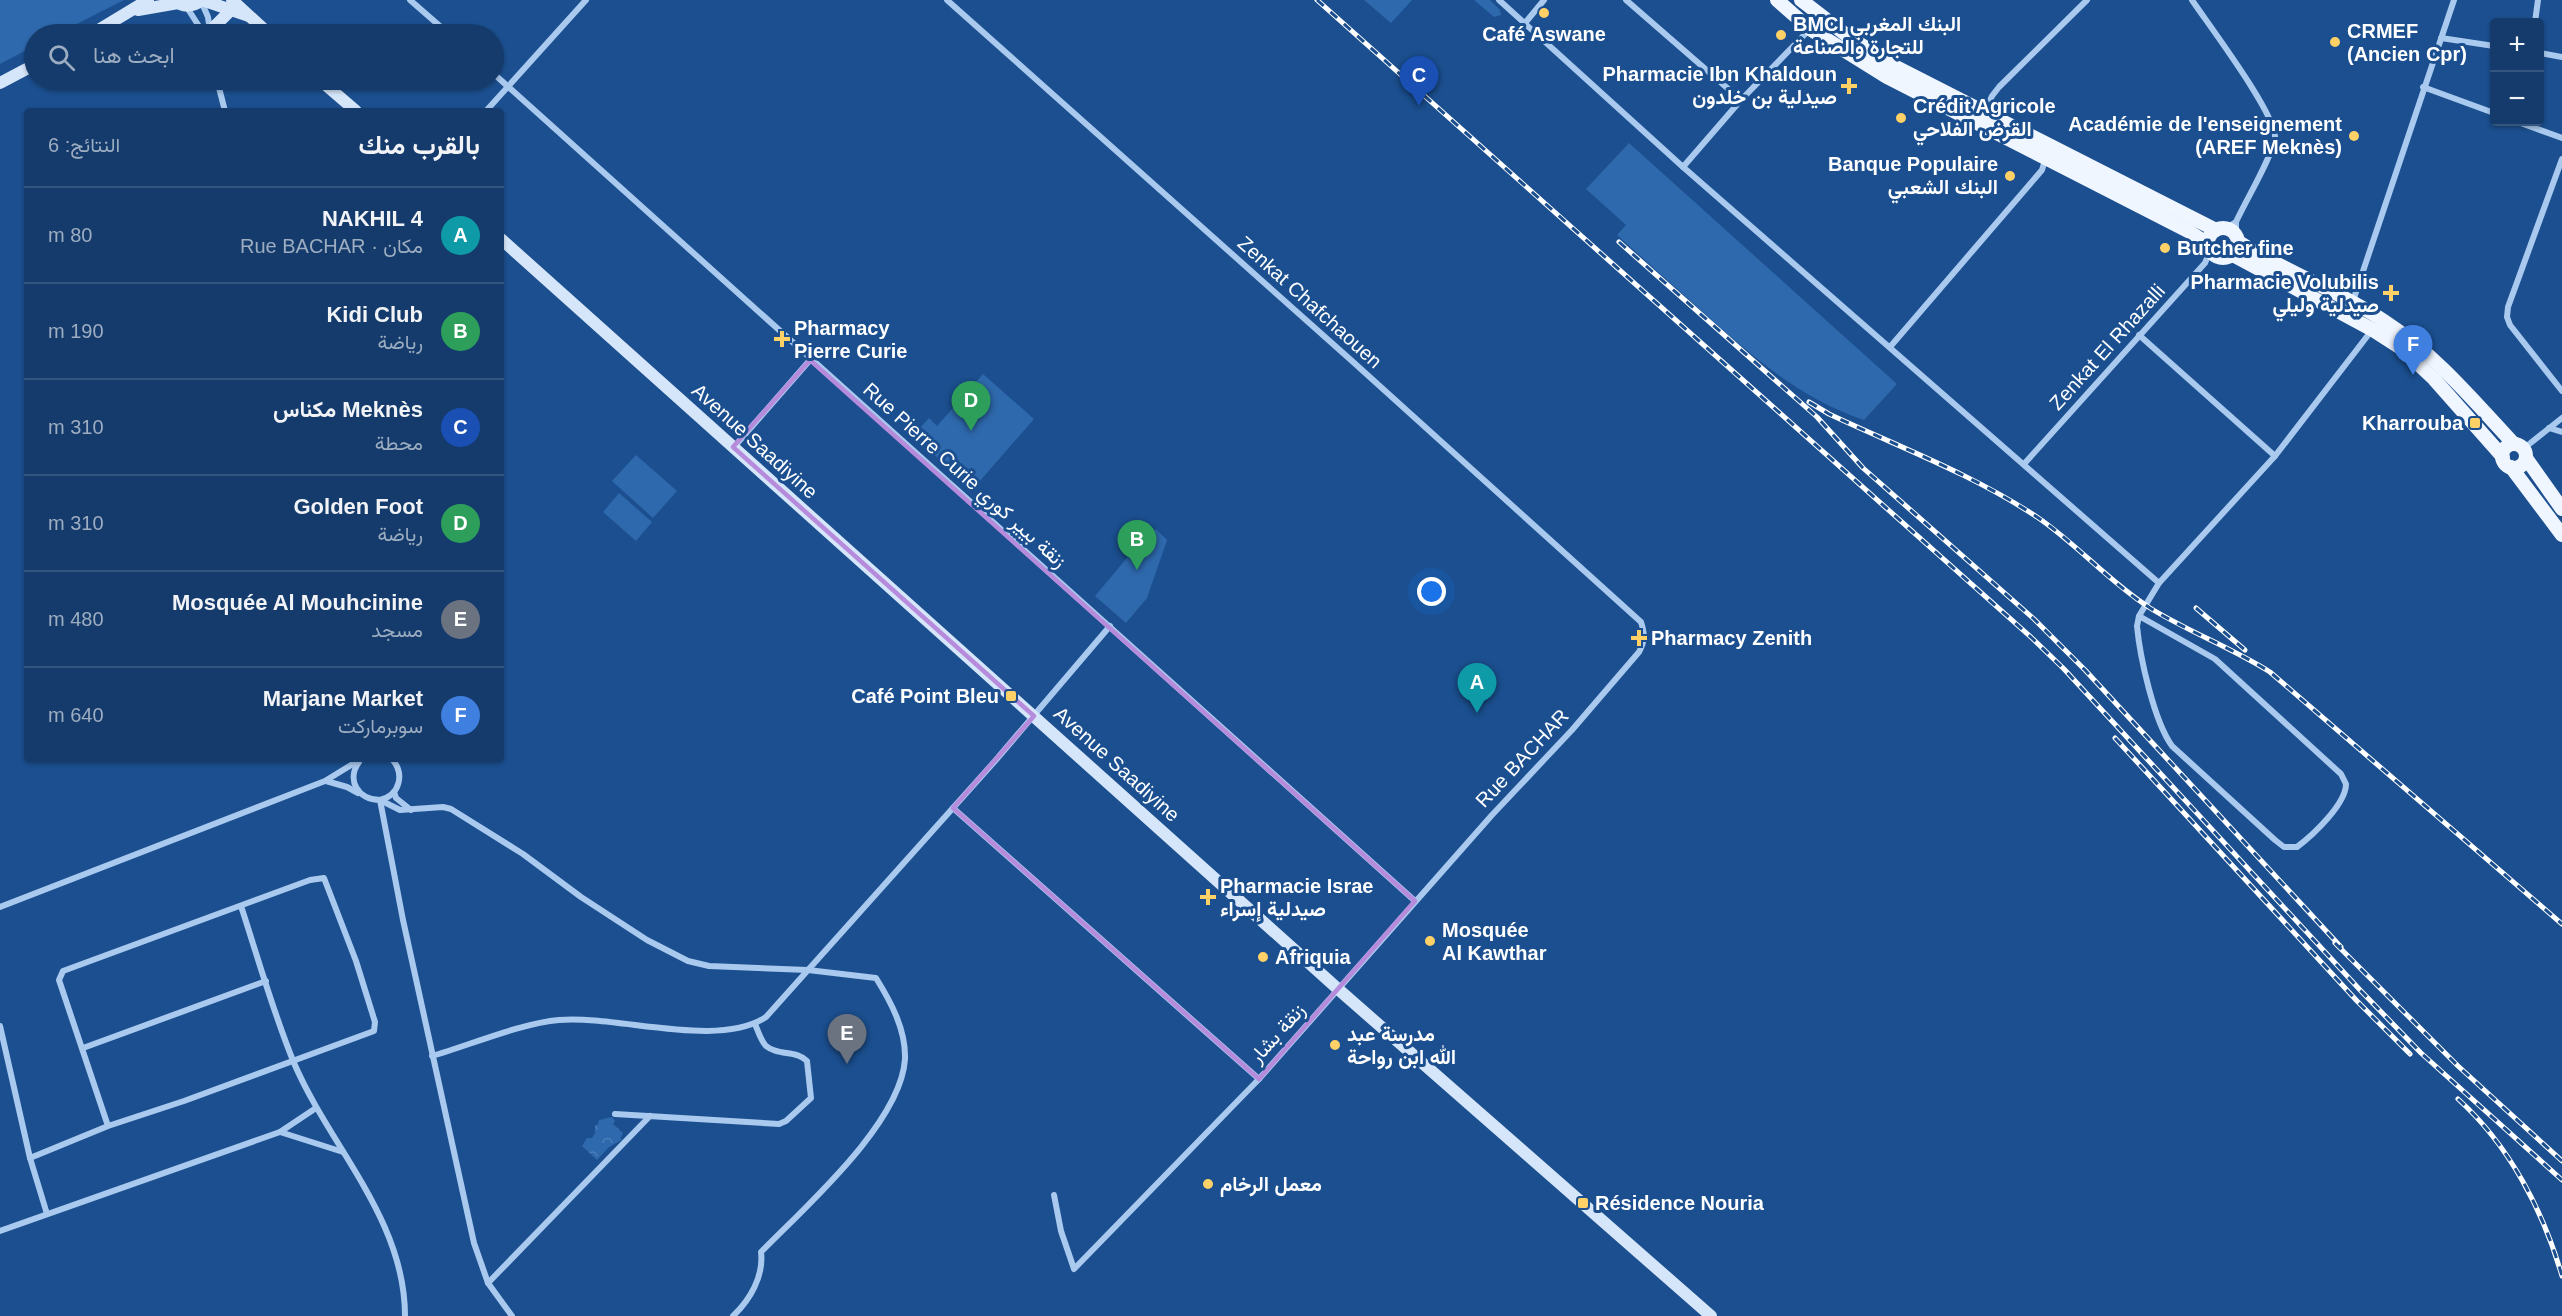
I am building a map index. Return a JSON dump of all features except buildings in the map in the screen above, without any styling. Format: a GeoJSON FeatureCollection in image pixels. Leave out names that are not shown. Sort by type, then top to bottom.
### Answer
{"type":"FeatureCollection","features":[{"type":"Feature","properties":{"kind":"main road"},"geometry":{"type":"LineString","coordinates":[[110,24],[148,0]]}},
{"type":"Feature","properties":{"kind":"main road"},"geometry":{"type":"LineString","coordinates":[[1777,0],[1810,28],[1887,77],[2190,232],[2219,258],[2228,258],[2231,235]]}},
{"type":"Feature","properties":{"kind":"main road"},"geometry":{"type":"LineString","coordinates":[[1801,0],[1849,37],[1894,66],[2231,235],[2401,348],[2420,364],[2475,423],[2562,535]]}},
{"type":"Feature","properties":{"kind":"main road"},"geometry":{"type":"LineString","coordinates":[[134,11],[202,1],[231,5],[258,24]]}},
{"type":"Feature","properties":{"kind":"main road"},"geometry":{"type":"LineString","coordinates":[[215,24],[231,5]]}},
{"type":"Feature","properties":{"kind":"main road"},"geometry":{"type":"LineString","coordinates":[[0,83],[24,70]]}},
{"type":"Feature","properties":{"kind":"main road"},"geometry":{"type":"LineString","coordinates":[[332,90],[353,108]]}},
{"type":"Feature","properties":{"kind":"main road"},"geometry":{"type":"LineString","coordinates":[[2209,247],[2210,236],[2231,235],[2264,258],[2353,302],[2383,320],[2427,353],[2521,450],[2562,508]]}},
{"type":"Feature","properties":{"kind":"main road","name":"Avenue Saadiyine"},"geometry":{"type":"LineString","coordinates":[[504,242],[1338,989],[1711,1316]]}},
{"type":"Feature","properties":{"kind":"main road"},"geometry":{"type":"LineString","coordinates":[[2507,462],[2507,447],[2521,450]]}},
{"type":"Feature","properties":{"kind":"main road"},"geometry":{"type":"LineString","coordinates":[[2507,462],[2521,466],[2521,450]]}},
{"type":"Feature","properties":{"kind":"street"},"geometry":{"type":"LineString","coordinates":[[410,0],[438,24]]}},
{"type":"Feature","properties":{"kind":"street","name":"Zenkat Chafchaouen"},"geometry":{"type":"LineString","coordinates":[[947,0],[1353,361],[1641,622],[1645,633]]}},
{"type":"Feature","properties":{"kind":"street"},"geometry":{"type":"LineString","coordinates":[[1499,0],[1683,167],[2159,583]]}},
{"type":"Feature","properties":{"kind":"street"},"geometry":{"type":"LineString","coordinates":[[1525,23],[1544,0]]}},
{"type":"Feature","properties":{"kind":"street"},"geometry":{"type":"LineString","coordinates":[[1626,0],[1741,100]]}},
{"type":"Feature","properties":{"kind":"street"},"geometry":{"type":"LineString","coordinates":[[1984,113],[1999,87],[2087,0]]}},
{"type":"Feature","properties":{"kind":"street"},"geometry":{"type":"LineString","coordinates":[[2192,0],[2267,112],[2275,135],[2271,149],[2231,235]]}},
{"type":"Feature","properties":{"kind":"street"},"geometry":{"type":"LineString","coordinates":[[2353,302],[2423,87],[2454,0]]}},
{"type":"Feature","properties":{"kind":"street"},"geometry":{"type":"LineString","coordinates":[[2536,18],[2538,0]]}},
{"type":"Feature","properties":{"kind":"street"},"geometry":{"type":"LineString","coordinates":[[202,1],[208,24]]}},
{"type":"Feature","properties":{"kind":"street"},"geometry":{"type":"LineString","coordinates":[[489,108],[583,1]]}},
{"type":"Feature","properties":{"kind":"street"},"geometry":{"type":"LineString","coordinates":[[179,3],[199,24]]}},
{"type":"Feature","properties":{"kind":"street"},"geometry":{"type":"LineString","coordinates":[[1683,167],[1741,100],[1810,28]]}},
{"type":"Feature","properties":{"kind":"street"},"geometry":{"type":"LineString","coordinates":[[2441,38],[2490,45]]}},
{"type":"Feature","properties":{"kind":"street"},"geometry":{"type":"LineString","coordinates":[[2544,54],[2562,57]]}},
{"type":"Feature","properties":{"kind":"street","name":"Rue Pierre Curie زنقة بيير كوري"},"geometry":{"type":"LineString","coordinates":[[504,83],[656,217],[810,360],[1415,901]]}},
{"type":"Feature","properties":{"kind":"street"},"geometry":{"type":"LineString","coordinates":[[2423,87],[2490,112]]}},
{"type":"Feature","properties":{"kind":"street"},"geometry":{"type":"LineString","coordinates":[[220,90],[224,108]]}},
{"type":"Feature","properties":{"kind":"street"},"geometry":{"type":"LineString","coordinates":[[2529,126],[2562,138]]}},
{"type":"Feature","properties":{"kind":"street"},"geometry":{"type":"LineString","coordinates":[[2562,159],[2508,307],[2507,317],[2510,325],[2562,391]]}},
{"type":"Feature","properties":{"kind":"street"},"geometry":{"type":"LineString","coordinates":[[1890,347],[2042,170],[2046,160]]}},
{"type":"Feature","properties":{"kind":"street","name":"Zenkat El Rhazalli"},"geometry":{"type":"LineString","coordinates":[[2024,464],[2205,263],[2209,247]]}},
{"type":"Feature","properties":{"kind":"street"},"geometry":{"type":"LineString","coordinates":[[2139,616],[2216,659],[2335,768],[2344,779],[2346,791],[2337,806],[2326,820],[2297,847],[2284,846],[2275,840],[2211,783],[2167,739],[2153,703],[2138,638],[2139,616],[2159,583],[2275,456],[2373,330]]}},
{"type":"Feature","properties":{"kind":"street"},"geometry":{"type":"LineString","coordinates":[[2139,335],[2275,456]]}},
{"type":"Feature","properties":{"kind":"street"},"geometry":{"type":"LineString","coordinates":[[734,447],[810,360]]}},
{"type":"Feature","properties":{"kind":"street"},"geometry":{"type":"LineString","coordinates":[[2521,450],[2562,417]]}},
{"type":"Feature","properties":{"kind":"street"},"geometry":{"type":"LineString","coordinates":[[2549,428],[2562,432]]}},
{"type":"Feature","properties":{"kind":"street"},"geometry":{"type":"LineString","coordinates":[[432,1056],[525,1027],[558,1020],[579,1019],[705,1030],[734,1030],[755,1024],[766,1017],[953,808],[1110,626]]}},
{"type":"Feature","properties":{"kind":"street","name":"Rue BACHAR"},"geometry":{"type":"LineString","coordinates":[[1415,901],[1587,713],[1639,652],[1644,643],[1645,633]]}},
{"type":"Feature","properties":{"kind":"street"},"geometry":{"type":"LineString","coordinates":[[0,907],[325,781],[356,762]]}},
{"type":"Feature","properties":{"kind":"street"},"geometry":{"type":"LineString","coordinates":[[360,762],[353,775],[356,787],[363,796]]}},
{"type":"Feature","properties":{"kind":"street"},"geometry":{"type":"LineString","coordinates":[[394,762],[400,775],[394,792],[396,798],[411,810]]}},
{"type":"Feature","properties":{"kind":"street"},"geometry":{"type":"LineString","coordinates":[[325,781],[347,786],[363,796],[380,800],[400,810],[443,807],[459,814],[523,854],[581,897],[647,940],[688,961],[709,966],[808,970],[876,978],[888,998],[902,1033],[903,1070],[896,1094],[882,1118],[837,1174],[761,1252],[762,1262],[751,1296],[733,1316]]}},
{"type":"Feature","properties":{"kind":"street"},"geometry":{"type":"LineString","coordinates":[[380,800],[394,792]]}},
{"type":"Feature","properties":{"kind":"street"},"geometry":{"type":"LineString","coordinates":[[380,800],[402,920],[474,1243],[488,1283],[512,1316]]}},
{"type":"Feature","properties":{"kind":"street"},"geometry":{"type":"LineString","coordinates":[[953,808],[1259,1079]]}},
{"type":"Feature","properties":{"kind":"street"},"geometry":{"type":"LineString","coordinates":[[30,1158],[108,1126],[374,1031],[375,1022],[356,961],[324,878],[310,880],[63,971],[59,980],[108,1126]]}},
{"type":"Feature","properties":{"kind":"street","name":"زنقة بشار"},"geometry":{"type":"LineString","coordinates":[[1054,1195],[1061,1231],[1074,1269],[1259,1079],[1415,901]]}},
{"type":"Feature","properties":{"kind":"street"},"geometry":{"type":"LineString","coordinates":[[241,906],[294,1061],[316,1108],[365,1186],[395,1252],[402,1279],[405,1316]]}},
{"type":"Feature","properties":{"kind":"street"},"geometry":{"type":"LineString","coordinates":[[83,1047],[266,981]]}},
{"type":"Feature","properties":{"kind":"street"},"geometry":{"type":"LineString","coordinates":[[615,1114],[778,1124],[786,1121],[811,1098],[807,1061],[800,1056],[776,1051],[765,1045],[755,1024]]}},
{"type":"Feature","properties":{"kind":"street"},"geometry":{"type":"LineString","coordinates":[[0,1026],[30,1158],[47,1214]]}},
{"type":"Feature","properties":{"kind":"street"},"geometry":{"type":"LineString","coordinates":[[0,1231],[280,1132],[316,1108]]}},
{"type":"Feature","properties":{"kind":"street"},"geometry":{"type":"LineString","coordinates":[[488,1283],[650,1116]]}},
{"type":"Feature","properties":{"kind":"street"},"geometry":{"type":"LineString","coordinates":[[280,1132],[343,1152]]}},
{"type":"Feature","properties":{"kind":"highlighted area"},"geometry":{"type":"Polygon","coordinates":[[[810,360],[1415,901],[1259,1079],[953,808],[1034,716],[733,447],[810,360]]]}},
{"type":"Feature","properties":{"kind":"green space"},"geometry":{"type":"Polygon","coordinates":[[[0,0],[124,0],[77,24],[24,24],[24,51],[0,64],[0,0]]]}},
{"type":"Feature","properties":{"kind":"green space"},"geometry":{"type":"Polygon","coordinates":[[[1364,0],[1412,0],[1391,23],[1364,0]]]}},
{"type":"Feature","properties":{"kind":"green space"},"geometry":{"type":"Polygon","coordinates":[[[1474,0],[1490,0],[1500,10],[1501,15],[1494,17],[1474,0]]]}},
{"type":"Feature","properties":{"kind":"green space"},"geometry":{"type":"Polygon","coordinates":[[[1629,143],[1897,384],[1864,420],[1820,401],[1780,376],[1707,316],[1617,235],[1626,225],[1586,189],[1629,143]]]}},
{"type":"Feature","properties":{"kind":"green space"},"geometry":{"type":"Polygon","coordinates":[[[983,374],[1034,419],[973,489],[913,436],[929,418],[937,426],[983,374]]]}},
{"type":"Feature","properties":{"kind":"green space"},"geometry":{"type":"Polygon","coordinates":[[[636,455],[677,491],[653,518],[612,481],[636,455]]]}},
{"type":"Feature","properties":{"kind":"green space"},"geometry":{"type":"Polygon","coordinates":[[[619,493],[652,522],[636,541],[603,512],[619,493]]]}},
{"type":"Feature","properties":{"kind":"green space"},"geometry":{"type":"Polygon","coordinates":[[[1156,529],[1167,540],[1147,598],[1126,623],[1095,596],[1142,540],[1145,543],[1156,529]]]}},
{"type":"Feature","properties":{"kind":"green space"},"geometry":{"type":"Polygon","coordinates":[[[612,1117],[615,1121],[613,1124],[623,1133],[620,1139],[623,1139],[609,1147],[597,1160],[582,1146],[587,1138],[592,1138],[599,1120],[612,1117]]]}},
{"type":"Feature","properties":{"kind":"railway"},"geometry":{"type":"LineString","coordinates":[[1317,0],[2033,639],[2064,669],[2421,1053],[2562,1180]]}},
{"type":"Feature","properties":{"kind":"railway"},"geometry":{"type":"LineString","coordinates":[[1619,242],[1817,417],[1863,468],[2034,619],[2085,670],[2341,947]]}},
{"type":"Feature","properties":{"kind":"railway"},"geometry":{"type":"LineString","coordinates":[[1809,402],[1829,414],[1987,487],[2052,528],[2121,587],[2150,608],[2270,672],[2562,924]]}},
{"type":"Feature","properties":{"kind":"railway"},"geometry":{"type":"LineString","coordinates":[[2196,608],[2245,650]]}},
{"type":"Feature","properties":{"kind":"railway"},"geometry":{"type":"LineString","coordinates":[[2115,738],[2357,1001],[2410,1054]]}},
{"type":"Feature","properties":{"kind":"railway"},"geometry":{"type":"LineString","coordinates":[[2335,943],[2458,1066],[2562,1161]]}},
{"type":"Feature","properties":{"kind":"railway"},"geometry":{"type":"LineString","coordinates":[[2458,1099],[2493,1137],[2522,1180],[2545,1227],[2562,1276]]}},
{"type":"Feature","properties":{"kind":"place","name":"Café Aswane"},"geometry":{"type":"Point","coordinates":[1544,13]}},
{"type":"Feature","properties":{"kind":"place","name":"BMCI البنك المغربي للتجارة والصناعة"},"geometry":{"type":"Point","coordinates":[1781,35]}},
{"type":"Feature","properties":{"kind":"place","name":"CRMEF (Ancien Cpr)"},"geometry":{"type":"Point","coordinates":[2335,42]}},
{"type":"Feature","properties":{"kind":"place","name":"Pharmacie Ibn Khaldoun صيدلية بن خلدون"},"geometry":{"type":"Point","coordinates":[1849,86]}},
{"type":"Feature","properties":{"kind":"place","name":"Meknès مكناس"},"geometry":{"type":"Point","coordinates":[1419,106]}},
{"type":"Feature","properties":{"kind":"place","name":"Crédit Agricole القرض الفلاحي"},"geometry":{"type":"Point","coordinates":[1901,118]}},
{"type":"Feature","properties":{"kind":"place","name":"Académie de l'enseignement (AREF Meknès)"},"geometry":{"type":"Point","coordinates":[2354,136]}},
{"type":"Feature","properties":{"kind":"place","name":"Banque Populaire البنك الشعبي"},"geometry":{"type":"Point","coordinates":[2010,176]}},
{"type":"Feature","properties":{"kind":"place","name":"Butcher fine"},"geometry":{"type":"Point","coordinates":[2165,248]}},
{"type":"Feature","properties":{"kind":"place","name":"Pharmacie Volubilis صيدلية وليلي"},"geometry":{"type":"Point","coordinates":[2391,293]}},
{"type":"Feature","properties":{"kind":"place","name":"Pharmacy Pierre Curie"},"geometry":{"type":"Point","coordinates":[782,339]}},
{"type":"Feature","properties":{"kind":"place","name":"Marjane Market"},"geometry":{"type":"Point","coordinates":[2413,375]}},
{"type":"Feature","properties":{"kind":"place","name":"Kharrouba"},"geometry":{"type":"Point","coordinates":[2475,423]}},
{"type":"Feature","properties":{"kind":"place","name":"Golden Foot"},"geometry":{"type":"Point","coordinates":[971,431]}},
{"type":"Feature","properties":{"kind":"place","name":"Kidi Club"},"geometry":{"type":"Point","coordinates":[1137,570]}},
{"type":"Feature","properties":{"kind":"place","name":"Pharmacy Zenith"},"geometry":{"type":"Point","coordinates":[1639,638]}},
{"type":"Feature","properties":{"kind":"place","name":"Café Point Bleu"},"geometry":{"type":"Point","coordinates":[1011,696]}},
{"type":"Feature","properties":{"kind":"place","name":"NAKHIL 4"},"geometry":{"type":"Point","coordinates":[1477,713]}},
{"type":"Feature","properties":{"kind":"place","name":"Pharmacie Israe صيدلية إسراء"},"geometry":{"type":"Point","coordinates":[1208,897]}},
{"type":"Feature","properties":{"kind":"place","name":"Mosquée Al Kawthar"},"geometry":{"type":"Point","coordinates":[1430,941]}},
{"type":"Feature","properties":{"kind":"place","name":"Afriquia"},"geometry":{"type":"Point","coordinates":[1263,957]}},
{"type":"Feature","properties":{"kind":"place","name":"مدرسة عبد الله ابن رواحة"},"geometry":{"type":"Point","coordinates":[1335,1045]}},
{"type":"Feature","properties":{"kind":"place","name":"Mosquée Al Mouhcinine"},"geometry":{"type":"Point","coordinates":[847,1064]}},
{"type":"Feature","properties":{"kind":"place","name":"معمل الرخام"},"geometry":{"type":"Point","coordinates":[1208,1184]}},
{"type":"Feature","properties":{"kind":"place","name":"Résidence Nouria"},"geometry":{"type":"Point","coordinates":[1583,1203]}}]}
